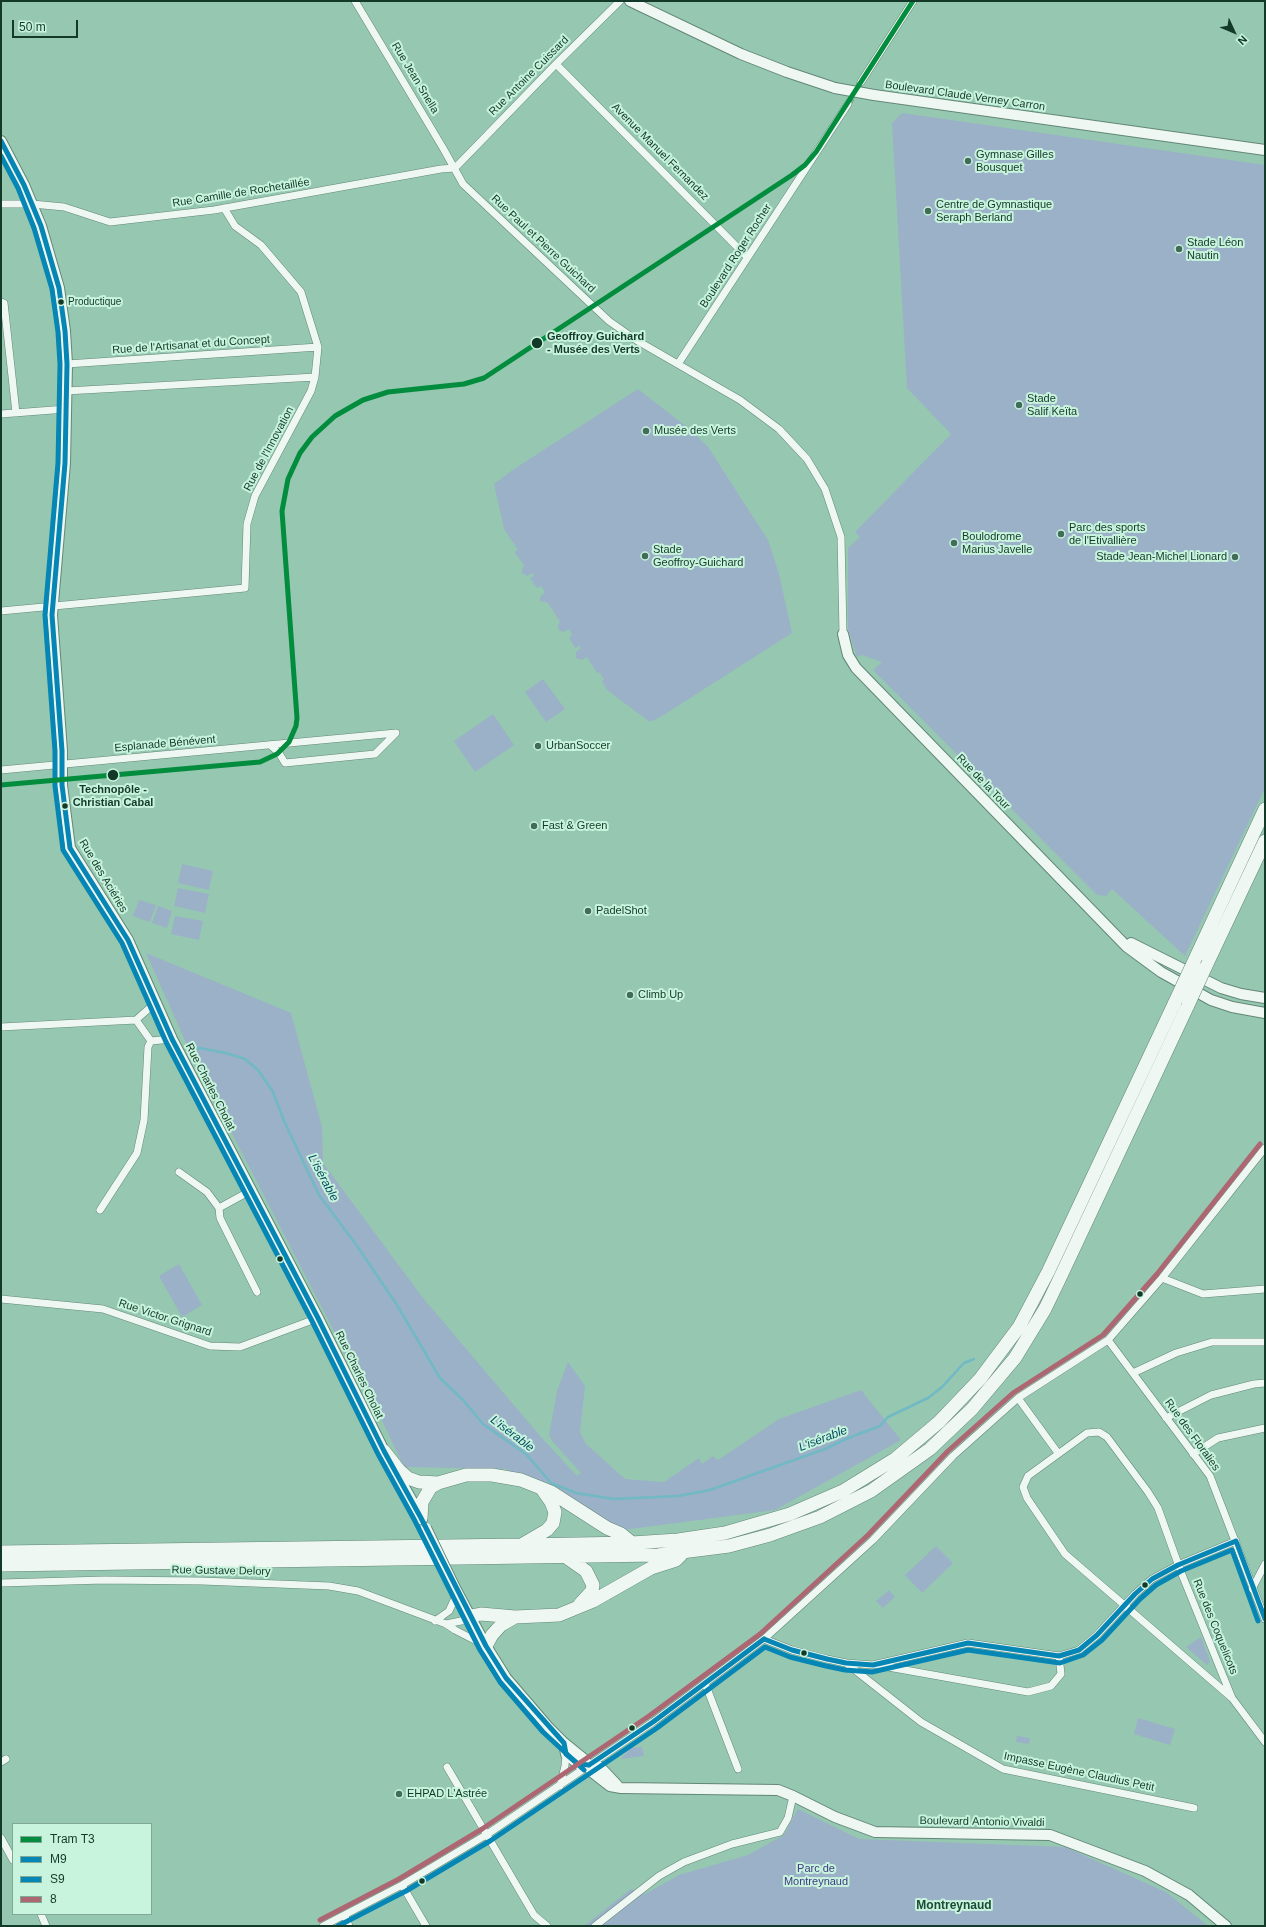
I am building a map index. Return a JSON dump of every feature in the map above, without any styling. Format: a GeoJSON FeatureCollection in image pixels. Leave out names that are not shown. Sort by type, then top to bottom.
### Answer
{"type":"FeatureCollection","features":[{"type":"Feature","properties":{"kind":"highway"},"geometry":{"type":"LineString","coordinates":[[1,1552],[522,1545],[632,1543],[678,1540],[725,1533],[790,1514],[843,1491],[895,1459],[939,1422],[980,1379],[1018,1327],[1048,1272],[1265,809]]}},
{"type":"Feature","properties":{"kind":"highway"},"geometry":{"type":"LineString","coordinates":[[1,1565],[630,1556],[683,1553],[728,1546],[770,1535],[820,1517],[876,1488],[912,1464],[948,1434],[972,1410],[1015,1358],[1045,1309],[1265,841]]}},
{"type":"Feature","properties":{"kind":"highway"},"geometry":{"type":"LineString","coordinates":[[384,1451],[399,1470],[408,1478],[419,1482],[438,1483]]}},
{"type":"Feature","properties":{"kind":"highway"},"geometry":{"type":"LineString","coordinates":[[423,1523],[422,1502],[431,1487],[438,1483],[466,1475],[492,1475],[521,1480],[551,1492],[607,1528],[621,1534],[632,1543]]}},
{"type":"Feature","properties":{"kind":"highway"},"geometry":{"type":"LineString","coordinates":[[522,1545],[547,1530],[553,1523],[555,1512],[551,1502],[541,1488]]}},
{"type":"Feature","properties":{"kind":"highway"},"geometry":{"type":"LineString","coordinates":[[470,1616],[481,1614],[515,1617],[544,1617],[558,1615],[593,1601],[651,1568],[676,1560],[683,1553]]}},
{"type":"Feature","properties":{"kind":"highway"},"geometry":{"type":"LineString","coordinates":[[566,1557],[586,1571],[593,1585],[592,1592],[573,1609]]}},
{"type":"Feature","properties":{"kind":"highway"},"geometry":{"type":"LineString","coordinates":[[486,1646],[492,1635],[501,1625],[515,1617]]}},
{"type":"Feature","properties":{"kind":"street","name":"Rue Jean Snella"},"geometry":{"type":"LineString","coordinates":[[355,1],[455,168]]}},
{"type":"Feature","properties":{"kind":"street","name":"Rue Antoine Cuissard"},"geometry":{"type":"LineString","coordinates":[[455,168],[556,64],[620,1]]}},
{"type":"Feature","properties":{"kind":"street","name":"Boulevard Claude Verney Carron"},"geometry":{"type":"LineString","coordinates":[[630,1],[741,54],[787,72],[835,88],[874,95],[1265,150]]}},
{"type":"Feature","properties":{"kind":"street"},"geometry":{"type":"LineString","coordinates":[[861,82],[913,1]]}},
{"type":"Feature","properties":{"kind":"street","name":"Avenue Manuel Fernandez"},"geometry":{"type":"LineString","coordinates":[[556,64],[747,257]]}},
{"type":"Feature","properties":{"kind":"street","name":"Boulevard Roger Rocher"},"geometry":{"type":"LineString","coordinates":[[678,364],[848,104]]}},
{"type":"Feature","properties":{"kind":"street","name":"Rue des Aciéries"},"geometry":{"type":"LineString","coordinates":[[1,141],[42,226],[58,288],[65,331],[67,364],[65,463],[52,607],[56,687],[62,751],[62,788],[70,848],[128,940],[155,1003]]}},
{"type":"Feature","properties":{"kind":"street","name":"Rue Camille de Rochetaillée"},"geometry":{"type":"LineString","coordinates":[[1,204],[32,204],[68,208],[110,222],[224,208],[441,169],[455,168]]}},
{"type":"Feature","properties":{"kind":"street","name":"Rue Paul et Pierre Guichard"},"geometry":{"type":"LineString","coordinates":[[455,168],[463,184],[610,321],[636,340],[740,400],[764,416],[779,429],[806,459],[817,473],[825,489],[841,537],[843,634]]}},
{"type":"Feature","properties":{"kind":"street","name":"Rue de l'Innovation"},"geometry":{"type":"LineString","coordinates":[[52,607],[245,588],[247,524],[255,496],[304,407],[316,377],[318,347],[301,292],[261,246],[235,226],[224,208]]}},
{"type":"Feature","properties":{"kind":"street"},"geometry":{"type":"LineString","coordinates":[[1,302],[4,304],[16,413]]}},
{"type":"Feature","properties":{"kind":"street","name":"Rue de l'Artisanat et du Concept"},"geometry":{"type":"LineString","coordinates":[[67,364],[318,347]]}},
{"type":"Feature","properties":{"kind":"street"},"geometry":{"type":"LineString","coordinates":[[66,391],[316,377]]}},
{"type":"Feature","properties":{"kind":"street"},"geometry":{"type":"LineString","coordinates":[[1,414],[66,409]]}},
{"type":"Feature","properties":{"kind":"street"},"geometry":{"type":"LineString","coordinates":[[1,611],[52,607]]}},
{"type":"Feature","properties":{"kind":"street","name":"Rue de la Tour"},"geometry":{"type":"LineString","coordinates":[[843,634],[848,655],[856,668],[1120,938],[1127,947],[1161,972],[1211,1000],[1232,1007],[1265,1013]]}},
{"type":"Feature","properties":{"kind":"street","name":"Esplanade Bénévent"},"geometry":{"type":"LineString","coordinates":[[1,770],[396,732],[375,754],[285,763],[279,753],[270,745]]}},
{"type":"Feature","properties":{"kind":"street","name":"Rue de la Tour"},"geometry":{"type":"LineString","coordinates":[[1120,938],[1221,988],[1241,994],[1265,998]]}},
{"type":"Feature","properties":{"kind":"street"},"geometry":{"type":"LineString","coordinates":[[1,1027],[136,1020],[155,1003]]}},
{"type":"Feature","properties":{"kind":"street","name":"Rue Charles Cholat"},"geometry":{"type":"LineString","coordinates":[[155,1003],[250,1191],[318,1318],[384,1451],[486,1646],[506,1678],[564,1743],[581,1756],[589,1765]]}},
{"type":"Feature","properties":{"kind":"street"},"geometry":{"type":"LineString","coordinates":[[136,1020],[151,1041]]}},
{"type":"Feature","properties":{"kind":"street"},"geometry":{"type":"LineString","coordinates":[[151,1041],[172,1039]]}},
{"type":"Feature","properties":{"kind":"street"},"geometry":{"type":"LineString","coordinates":[[100,1210],[137,1153],[144,1120],[148,1047],[151,1041]]}},
{"type":"Feature","properties":{"kind":"street"},"geometry":{"type":"LineString","coordinates":[[323,1926],[345,1916],[402,1885],[486,1835],[653,1722],[764,1639],[873,1540],[953,1456],[1018,1398],[1108,1340],[1162,1278],[1265,1148]]}},
{"type":"Feature","properties":{"kind":"street"},"geometry":{"type":"LineString","coordinates":[[179,1172],[207,1192],[219,1208],[220,1218],[257,1292]]}},
{"type":"Feature","properties":{"kind":"street"},"geometry":{"type":"LineString","coordinates":[[219,1208],[250,1191]]}},
{"type":"Feature","properties":{"kind":"street"},"geometry":{"type":"LineString","coordinates":[[1162,1278],[1203,1294],[1265,1289]]}},
{"type":"Feature","properties":{"kind":"street","name":"Rue Victor Grignard"},"geometry":{"type":"LineString","coordinates":[[1,1299],[103,1309],[210,1346],[240,1347],[318,1318]]}},
{"type":"Feature","properties":{"kind":"street","name":"Rue des Floralies"},"geometry":{"type":"LineString","coordinates":[[1108,1340],[1210,1476],[1236,1541],[1252,1589],[1265,1619]]}},
{"type":"Feature","properties":{"kind":"street"},"geometry":{"type":"LineString","coordinates":[[1133,1373],[1176,1353],[1212,1342],[1265,1342]]}},
{"type":"Feature","properties":{"kind":"street"},"geometry":{"type":"LineString","coordinates":[[1166,1418],[1211,1395],[1254,1384],[1265,1384]]}},
{"type":"Feature","properties":{"kind":"street"},"geometry":{"type":"LineString","coordinates":[[1018,1398],[1058,1452]]}},
{"type":"Feature","properties":{"kind":"street"},"geometry":{"type":"LineString","coordinates":[[1193,1454],[1218,1438],[1265,1428]]}},
{"type":"Feature","properties":{"kind":"street","name":"Rue des Coquelicots"},"geometry":{"type":"LineString","coordinates":[[1232,1698],[1178,1564],[1158,1508],[1148,1492],[1107,1437],[1099,1432],[1087,1433],[1058,1452],[1028,1476],[1024,1487],[1024,1492],[1066,1554],[1126,1604],[1232,1698],[1265,1742]]}},
{"type":"Feature","properties":{"kind":"street"},"geometry":{"type":"LineString","coordinates":[[872,1665],[968,1643],[1059,1656],[1080,1650],[1097,1635],[1152,1579],[1178,1564],[1236,1541]]}},
{"type":"Feature","properties":{"kind":"street"},"geometry":{"type":"LineString","coordinates":[[1252,1589],[1265,1564]]}},
{"type":"Feature","properties":{"kind":"street","name":"Rue Gustave Delory"},"geometry":{"type":"LineString","coordinates":[[1,1583],[104,1580],[194,1581],[329,1586],[358,1591],[446,1624],[486,1646]]}},
{"type":"Feature","properties":{"kind":"street"},"geometry":{"type":"LineString","coordinates":[[435,1621],[449,1611],[455,1598],[454,1586]]}},
{"type":"Feature","properties":{"kind":"street"},"geometry":{"type":"LineString","coordinates":[[446,1624],[460,1621],[470,1616]]}},
{"type":"Feature","properties":{"kind":"street"},"geometry":{"type":"LineString","coordinates":[[764,1639],[792,1650],[846,1663],[872,1665],[1028,1692],[1051,1686],[1061,1674],[1059,1656]]}},
{"type":"Feature","properties":{"kind":"street","name":"Impasse Eugène Claudius Petit"},"geometry":{"type":"LineString","coordinates":[[846,1663],[921,1722],[1003,1769],[1194,1808]]}},
{"type":"Feature","properties":{"kind":"street"},"geometry":{"type":"LineString","coordinates":[[705,1683],[738,1769]]}},
{"type":"Feature","properties":{"kind":"street"},"geometry":{"type":"LineString","coordinates":[[560,1786],[565,1766],[566,1754],[564,1743]]}},
{"type":"Feature","properties":{"kind":"street"},"geometry":{"type":"LineString","coordinates":[[566,1754],[578,1764],[589,1765]]}},
{"type":"Feature","properties":{"kind":"street","name":"Boulevard Antonio Vivaldi"},"geometry":{"type":"LineString","coordinates":[[589,1765],[600,1767],[621,1788],[731,1788],[778,1790],[793,1796],[835,1818],[875,1832],[1050,1835],[1145,1871],[1189,1895],[1226,1926]]}},
{"type":"Feature","properties":{"kind":"street"},"geometry":{"type":"LineString","coordinates":[[447,1767],[534,1915],[546,1926]]}},
{"type":"Feature","properties":{"kind":"street"},"geometry":{"type":"LineString","coordinates":[[595,1926],[659,1876],[684,1862],[732,1844],[780,1832],[788,1818],[793,1796]]}},
{"type":"Feature","properties":{"kind":"street"},"geometry":{"type":"LineString","coordinates":[[1,1838],[12,1858]]}},
{"type":"Feature","properties":{"kind":"street"},"geometry":{"type":"LineString","coordinates":[[402,1885],[426,1926]]}},
{"type":"Feature","properties":{"kind":"street"},"geometry":{"type":"LineString","coordinates":[[41,1915],[46,1926]]}},
{"type":"Feature","properties":{"kind":"street"},"geometry":{"type":"LineString","coordinates":[[345,1916],[349,1926]]}},
{"type":"Feature","properties":{"kind":"green space","name":"Parc des sports de l'Etivallière"},"geometry":{"type":"Polygon","coordinates":[[[902,113],[1265,165],[1265,788],[1185,956],[1112,889],[1106,896],[1097,895],[873,670],[882,662],[862,655],[857,657],[848,629],[848,548],[860,537],[855,532],[951,434],[907,388],[892,123],[902,113]]]}},
{"type":"Feature","properties":{"kind":"green space","name":"Stade Geoffroy-Guichard"},"geometry":{"type":"Polygon","coordinates":[[[638,389],[692,431],[708,447],[768,540],[779,574],[792,633],[662,716],[650,722],[607,690],[602,681],[604,679],[599,672],[597,673],[587,657],[582,660],[576,658],[576,652],[581,648],[579,646],[575,648],[569,638],[572,635],[569,629],[564,632],[559,630],[558,625],[560,622],[548,603],[540,601],[540,597],[545,592],[541,586],[537,588],[530,578],[534,576],[533,573],[527,576],[522,573],[524,565],[514,552],[518,550],[504,529],[494,484],[514,469],[638,389]]]}},
{"type":"Feature","properties":{"kind":"green space"},"geometry":{"type":"Polygon","coordinates":[[[543,679],[565,709],[546,722],[525,692],[543,679]]]}},
{"type":"Feature","properties":{"kind":"green space"},"geometry":{"type":"Polygon","coordinates":[[[493,714],[514,745],[475,772],[454,741],[493,714]]]}},
{"type":"Feature","properties":{"kind":"green space"},"geometry":{"type":"Polygon","coordinates":[[[182,864],[213,871],[209,890],[178,883],[182,864]]]}},
{"type":"Feature","properties":{"kind":"green space"},"geometry":{"type":"Polygon","coordinates":[[[178,888],[209,894],[205,913],[174,906],[178,888]]]}},
{"type":"Feature","properties":{"kind":"green space"},"geometry":{"type":"Polygon","coordinates":[[[139,900],[156,905],[150,922],[133,916],[139,900]]]}},
{"type":"Feature","properties":{"kind":"green space"},"geometry":{"type":"Polygon","coordinates":[[[158,906],[172,911],[167,928],[152,923],[158,906]]]}},
{"type":"Feature","properties":{"kind":"green space"},"geometry":{"type":"Polygon","coordinates":[[[175,916],[203,921],[199,940],[171,934],[175,916]]]}},
{"type":"Feature","properties":{"kind":"green space"},"geometry":{"type":"Polygon","coordinates":[[[146,953],[291,1013],[322,1127],[323,1163],[423,1298],[541,1437],[577,1476],[581,1473],[552,1441],[549,1435],[557,1391],[568,1362],[585,1386],[580,1432],[586,1444],[625,1479],[664,1482],[699,1458],[702,1464],[713,1456],[718,1460],[779,1419],[861,1390],[901,1440],[775,1510],[623,1530],[506,1469],[404,1467],[356,1366],[352,1366],[191,1054],[146,953]]]}},
{"type":"Feature","properties":{"kind":"green space"},"geometry":{"type":"Polygon","coordinates":[[[179,1264],[202,1305],[182,1317],[159,1276],[179,1264]]]}},
{"type":"Feature","properties":{"kind":"green space"},"geometry":{"type":"Polygon","coordinates":[[[936,1546],[953,1563],[922,1593],[905,1575],[936,1546]]]}},
{"type":"Feature","properties":{"kind":"green space"},"geometry":{"type":"Polygon","coordinates":[[[889,1590],[895,1597],[883,1608],[876,1601],[889,1590]]]}},
{"type":"Feature","properties":{"kind":"green space"},"geometry":{"type":"Polygon","coordinates":[[[1201,1637],[1210,1662],[1207,1665],[1186,1647],[1201,1637]]]}},
{"type":"Feature","properties":{"kind":"green space"},"geometry":{"type":"Polygon","coordinates":[[[1138,1718],[1175,1729],[1170,1745],[1134,1734],[1138,1718]]]}},
{"type":"Feature","properties":{"kind":"green space"},"geometry":{"type":"Polygon","coordinates":[[[1017,1736],[1030,1738],[1029,1744],[1016,1742],[1017,1736]]]}},
{"type":"Feature","properties":{"kind":"green space"},"geometry":{"type":"Polygon","coordinates":[[[642,1747],[644,1756],[620,1759],[631,1748],[642,1747]]]}},
{"type":"Feature","properties":{"kind":"green space","name":"Parc de Montreynaud"},"geometry":{"type":"Polygon","coordinates":[[[798,1809],[859,1839],[1065,1847],[1166,1892],[1208,1926],[585,1925],[631,1889],[645,1894],[679,1875],[748,1855],[784,1835],[798,1809]]]}},
{"type":"Feature","properties":{"kind":"waterway","name":"L'isérable"},"geometry":{"type":"LineString","coordinates":[[192,1051],[199,1048],[226,1053],[245,1059],[258,1070],[273,1092],[284,1121],[319,1195],[357,1246],[397,1305],[440,1378],[464,1401],[483,1424],[526,1454],[551,1483],[576,1493],[614,1499],[678,1496],[710,1490],[825,1449],[880,1426],[888,1417],[928,1398],[942,1387],[964,1363],[974,1359]]}},
{"type":"Feature","properties":{"kind":"tunnel"},"geometry":{"type":"LineString","coordinates":[[848,104],[861,82]]}},
{"type":"Feature","properties":{"kind":"tram line","name":"T3"},"geometry":{"type":"LineString","coordinates":[[1,785],[260,762],[277,754],[289,742],[296,726],[297,718],[282,511],[288,479],[300,453],[312,437],[335,416],[363,400],[388,392],[464,384],[484,378],[792,175],[805,165],[816,152],[913,1]]}},
{"type":"Feature","properties":{"kind":"transit line","name":"M9"},"geometry":{"type":"LineString","coordinates":[[1,141],[24,185],[41,226],[59,288],[65,331],[67,364],[65,463],[52,615],[62,751],[62,785],[70,848],[128,940],[172,1039],[318,1318],[384,1451],[421,1518],[486,1646],[506,1678],[564,1743],[566,1754],[578,1764],[589,1765]]}},
{"type":"Feature","properties":{"kind":"transit line","name":"S9"},"geometry":{"type":"LineString","coordinates":[[1,156],[18,188],[34,228],[52,289],[58,332],[60,364],[58,463],[45,615],[55,751],[55,786],[63,850],[122,943],[166,1042],[312,1321],[378,1454],[415,1521],[480,1650],[500,1682],[543,1732],[584,1770]]}},
{"type":"Feature","properties":{"kind":"transit line","name":"8"},"geometry":{"type":"LineString","coordinates":[[320,1920],[399,1879],[482,1829],[649,1716],[760,1634],[868,1535],[948,1451],[1013,1393],[1103,1335],[1157,1274],[1260,1144]]}},
{"type":"Feature","properties":{"kind":"transit line","name":"M9"},"geometry":{"type":"LineString","coordinates":[[1236,1541],[1265,1619]]}},
{"type":"Feature","properties":{"kind":"transit line","name":"M9"},"geometry":{"type":"LineString","coordinates":[[764,1639],[792,1650],[827,1659],[846,1663],[873,1665],[968,1643],[1059,1656],[1079,1650],[1097,1635],[1135,1594],[1152,1579],[1178,1565],[1236,1541]]}},
{"type":"Feature","properties":{"kind":"transit line","name":"S9"},"geometry":{"type":"LineString","coordinates":[[338,1926],[406,1891],[490,1841],[657,1728],[765,1647],[790,1657],[826,1666],[845,1670],[872,1672],[968,1650],[1060,1663],[1083,1655],[1102,1640],[1140,1599],[1156,1585],[1181,1571],[1232,1550],[1258,1621]]}},
{"type":"Feature","properties":{"kind":"transit line","name":"M9"},"geometry":{"type":"LineString","coordinates":[[589,1765],[653,1722],[764,1639]]}},
{"type":"Feature","properties":{"kind":"place","name":"Gymnase Gilles Bousquet"},"geometry":{"type":"Point","coordinates":[968,161]}},
{"type":"Feature","properties":{"kind":"place","name":"Centre de Gymnastique Seraph Berland"},"geometry":{"type":"Point","coordinates":[928,211]}},
{"type":"Feature","properties":{"kind":"place","name":"Stade Léon Nautin"},"geometry":{"type":"Point","coordinates":[1179,249]}},
{"type":"Feature","properties":{"kind":"place","name":"Productique"},"geometry":{"type":"Point","coordinates":[61,302]}},
{"type":"Feature","properties":{"kind":"place","name":"Geoffroy Guichard - Musée des Verts"},"geometry":{"type":"Point","coordinates":[537,343]}},
{"type":"Feature","properties":{"kind":"place","name":"Stade Salif Keïta"},"geometry":{"type":"Point","coordinates":[1019,405]}},
{"type":"Feature","properties":{"kind":"place","name":"Musée des Verts"},"geometry":{"type":"Point","coordinates":[646,431]}},
{"type":"Feature","properties":{"kind":"place","name":"Parc des sports de l'Etivallière"},"geometry":{"type":"Point","coordinates":[1061,534]}},
{"type":"Feature","properties":{"kind":"place","name":"Boulodrome Marius Javelle"},"geometry":{"type":"Point","coordinates":[954,543]}},
{"type":"Feature","properties":{"kind":"place","name":"Stade Geoffroy-Guichard"},"geometry":{"type":"Point","coordinates":[645,556]}},
{"type":"Feature","properties":{"kind":"place","name":"Stade Jean-Michel Lionard"},"geometry":{"type":"Point","coordinates":[1235,557]}},
{"type":"Feature","properties":{"kind":"place","name":"UrbanSoccer"},"geometry":{"type":"Point","coordinates":[538,746]}},
{"type":"Feature","properties":{"kind":"place","name":"Technopôle - Christian Cabal"},"geometry":{"type":"Point","coordinates":[113,775]}},
{"type":"Feature","properties":{"kind":"place","name":"Fast & Green"},"geometry":{"type":"Point","coordinates":[534,826]}},
{"type":"Feature","properties":{"kind":"place","name":"PadelShot"},"geometry":{"type":"Point","coordinates":[588,911]}},
{"type":"Feature","properties":{"kind":"place","name":"Climb Up"},"geometry":{"type":"Point","coordinates":[630,995]}},
{"type":"Feature","properties":{"kind":"place","name":"EHPAD L'Astrée"},"geometry":{"type":"Point","coordinates":[399,1794]}},
{"type":"Feature","properties":{"kind":"district","name":"Montreynaud"},"geometry":{"type":"Point","coordinates":[954,1906]}}]}
